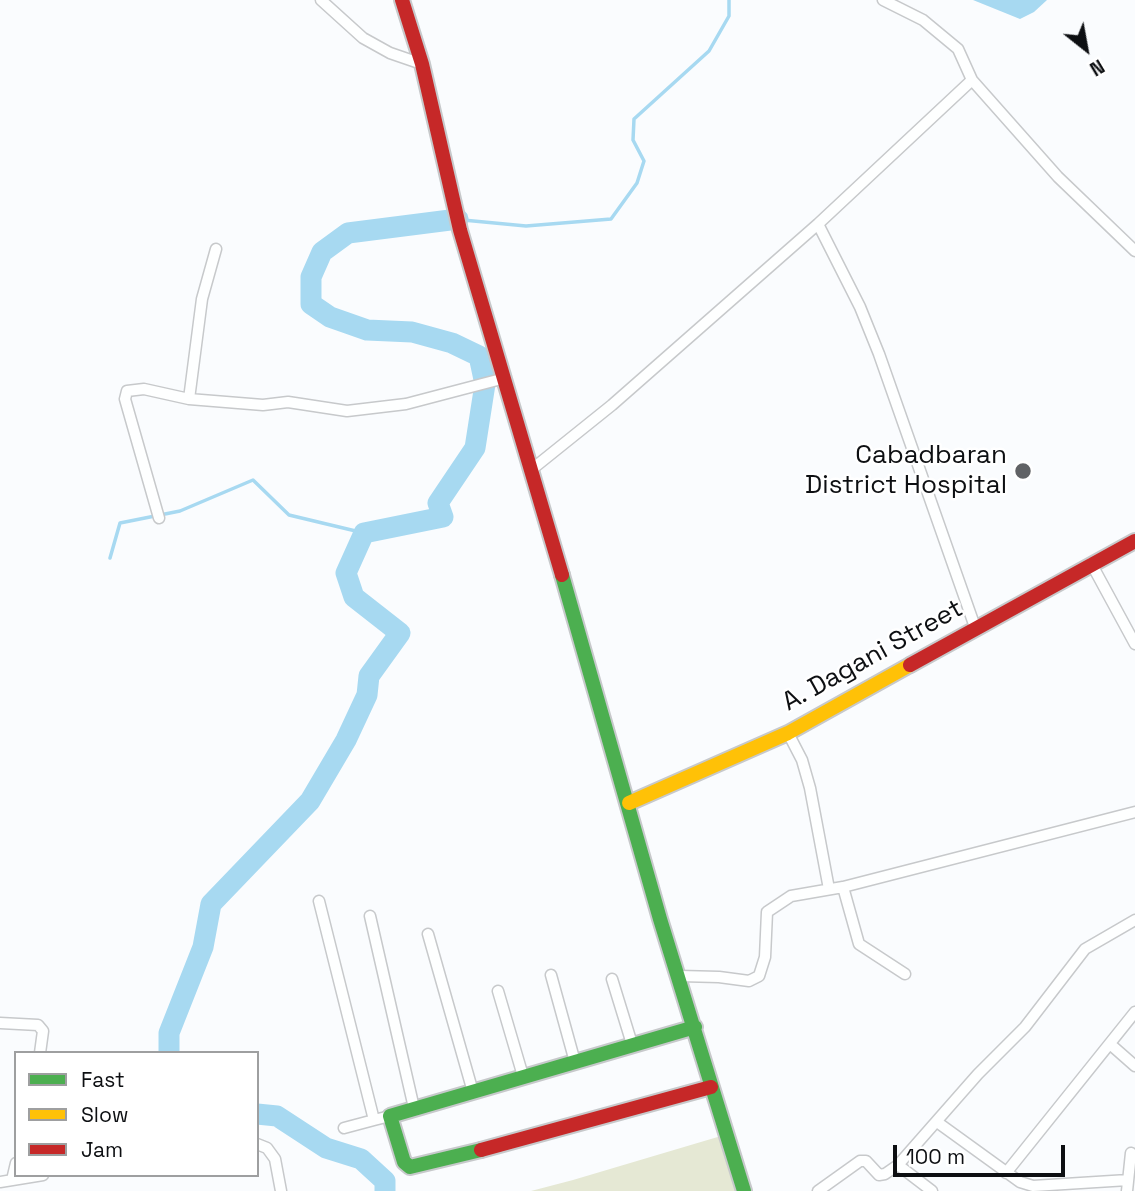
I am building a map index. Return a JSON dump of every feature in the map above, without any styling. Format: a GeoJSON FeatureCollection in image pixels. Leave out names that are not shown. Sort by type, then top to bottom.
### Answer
{"type":"FeatureCollection","features":[{"type":"Feature","properties":{"kind":"street"},"geometry":{"type":"LineString","coordinates":[[321,0],[363,38],[390,53],[422,64]]}},
{"type":"Feature","properties":{"kind":"street"},"geometry":{"type":"LineString","coordinates":[[402,0],[422,64],[460,230],[501,379],[531,470],[629,803],[660,919],[680,976],[744,1191]]}},
{"type":"Feature","properties":{"kind":"street"},"geometry":{"type":"LineString","coordinates":[[883,0],[940,32],[958,49],[972,80],[1058,177],[1135,251]]}},
{"type":"Feature","properties":{"kind":"street"},"geometry":{"type":"LineString","coordinates":[[531,470],[612,405],[818,224],[972,80]]}},
{"type":"Feature","properties":{"kind":"street"},"geometry":{"type":"LineString","coordinates":[[818,224],[860,307],[879,354],[975,627]]}},
{"type":"Feature","properties":{"kind":"street"},"geometry":{"type":"LineString","coordinates":[[189,399],[202,299],[216,249]]}},
{"type":"Feature","properties":{"kind":"street"},"geometry":{"type":"LineString","coordinates":[[159,518],[125,392],[144,389],[189,399],[263,405],[288,402],[347,411],[380,409],[501,379]]}},
{"type":"Feature","properties":{"kind":"street","name":"A. Dagani Street"},"geometry":{"type":"LineString","coordinates":[[629,803],[788,733],[975,627],[1135,541]]}},
{"type":"Feature","properties":{"kind":"street"},"geometry":{"type":"LineString","coordinates":[[1091,563],[1135,644]]}},
{"type":"Feature","properties":{"kind":"street"},"geometry":{"type":"LineString","coordinates":[[788,733],[802,760],[810,788],[829,889]]}},
{"type":"Feature","properties":{"kind":"street"},"geometry":{"type":"LineString","coordinates":[[680,976],[749,981],[759,975],[765,957],[767,912],[791,896],[843,887],[1135,812]]}},
{"type":"Feature","properties":{"kind":"street"},"geometry":{"type":"LineString","coordinates":[[843,887],[859,944],[905,974]]}},
{"type":"Feature","properties":{"kind":"street"},"geometry":{"type":"LineString","coordinates":[[319,901],[374,1120]]}},
{"type":"Feature","properties":{"kind":"street"},"geometry":{"type":"LineString","coordinates":[[370,916],[414,1108]]}},
{"type":"Feature","properties":{"kind":"street"},"geometry":{"type":"LineString","coordinates":[[818,1191],[860,1161],[866,1161],[878,1175],[885,1174],[898,1165],[978,1074],[1025,1027],[1085,949],[1135,920]]}},
{"type":"Feature","properties":{"kind":"street"},"geometry":{"type":"LineString","coordinates":[[429,934],[473,1092]]}},
{"type":"Feature","properties":{"kind":"street"},"geometry":{"type":"LineString","coordinates":[[551,975],[575,1062]]}},
{"type":"Feature","properties":{"kind":"street"},"geometry":{"type":"LineString","coordinates":[[612,979],[632,1044]]}},
{"type":"Feature","properties":{"kind":"street"},"geometry":{"type":"LineString","coordinates":[[498,991],[523,1076]]}},
{"type":"Feature","properties":{"kind":"street"},"geometry":{"type":"LineString","coordinates":[[1006,1173],[1135,1012]]}},
{"type":"Feature","properties":{"kind":"street"},"geometry":{"type":"LineString","coordinates":[[0,1023],[38,1025],[43,1031],[40,1051]]}},
{"type":"Feature","properties":{"kind":"street"},"geometry":{"type":"LineString","coordinates":[[344,1128],[695,1027]]}},
{"type":"Feature","properties":{"kind":"street"},"geometry":{"type":"LineString","coordinates":[[1111,1044],[1135,1066]]}},
{"type":"Feature","properties":{"kind":"street"},"geometry":{"type":"LineString","coordinates":[[390,1115],[404,1162],[410,1167],[711,1087]]}},
{"type":"Feature","properties":{"kind":"street"},"geometry":{"type":"LineString","coordinates":[[937,1122],[1006,1173],[1033,1186],[1127,1186],[1131,1153]]}},
{"type":"Feature","properties":{"kind":"street"},"geometry":{"type":"LineString","coordinates":[[259,1145],[271,1153],[280,1187]]}},
{"type":"Feature","properties":{"kind":"street"},"geometry":{"type":"LineString","coordinates":[[898,1165],[932,1191]]}},
{"type":"Feature","properties":{"kind":"street"},"geometry":{"type":"LineString","coordinates":[[12,1180],[14,1172]]}},
{"type":"Feature","properties":{"kind":"street"},"geometry":{"type":"LineString","coordinates":[[0,1182],[31,1177]]}},
{"type":"Feature","properties":{"kind":"green space"},"geometry":{"type":"Polygon","coordinates":[[[721,1136],[738,1191],[531,1191],[573,1180],[721,1136]]]}},
{"type":"Feature","properties":{"kind":"water"},"geometry":{"type":"Polygon","coordinates":[[[973,0],[1047,0],[1034,12],[1020,19],[973,0]]]}},
{"type":"Feature","properties":{"kind":"waterway"},"geometry":{"type":"LineString","coordinates":[[463,220],[526,226],[611,219],[637,183],[644,161],[633,140],[634,119],[709,51],[729,16],[729,0]]}},
{"type":"Feature","properties":{"kind":"waterway"},"geometry":{"type":"LineString","coordinates":[[169,1051],[169,1033],[203,947],[211,904],[310,801],[346,740],[367,695],[369,676],[400,633],[354,597],[346,573],[364,533],[443,517],[438,503],[475,448],[485,384],[479,356],[452,343],[412,332],[367,330],[330,317],[311,304],[311,277],[322,252],[348,233],[458,219]]}},
{"type":"Feature","properties":{"kind":"waterway"},"geometry":{"type":"LineString","coordinates":[[110,558],[120,523],[180,511],[253,480],[289,515],[364,533]]}},
{"type":"Feature","properties":{"kind":"waterway"},"geometry":{"type":"LineString","coordinates":[[259,1114],[277,1116],[326,1148],[361,1159],[385,1181],[385,1191]]}},
{"type":"Feature","properties":{"kind":"traffic: fast"},"geometry":{"type":"LineString","coordinates":[[562,575],[660,919],[744,1191]]}},
{"type":"Feature","properties":{"kind":"traffic: fast"},"geometry":{"type":"LineString","coordinates":[[481,1150],[410,1167],[404,1162],[390,1116],[695,1027]]}},
{"type":"Feature","properties":{"kind":"traffic: slow"},"geometry":{"type":"LineString","coordinates":[[629,803],[788,733],[910,665]]}},
{"type":"Feature","properties":{"kind":"traffic: jam"},"geometry":{"type":"LineString","coordinates":[[402,0],[422,64],[460,230],[562,575]]}},
{"type":"Feature","properties":{"kind":"traffic: jam"},"geometry":{"type":"LineString","coordinates":[[910,665],[1135,541]]}},
{"type":"Feature","properties":{"kind":"traffic: jam"},"geometry":{"type":"LineString","coordinates":[[481,1150],[711,1087]]}},
{"type":"Feature","properties":{"kind":"place","name":"Cabadbaran District Hospital"},"geometry":{"type":"Point","coordinates":[1023,471]}}]}
